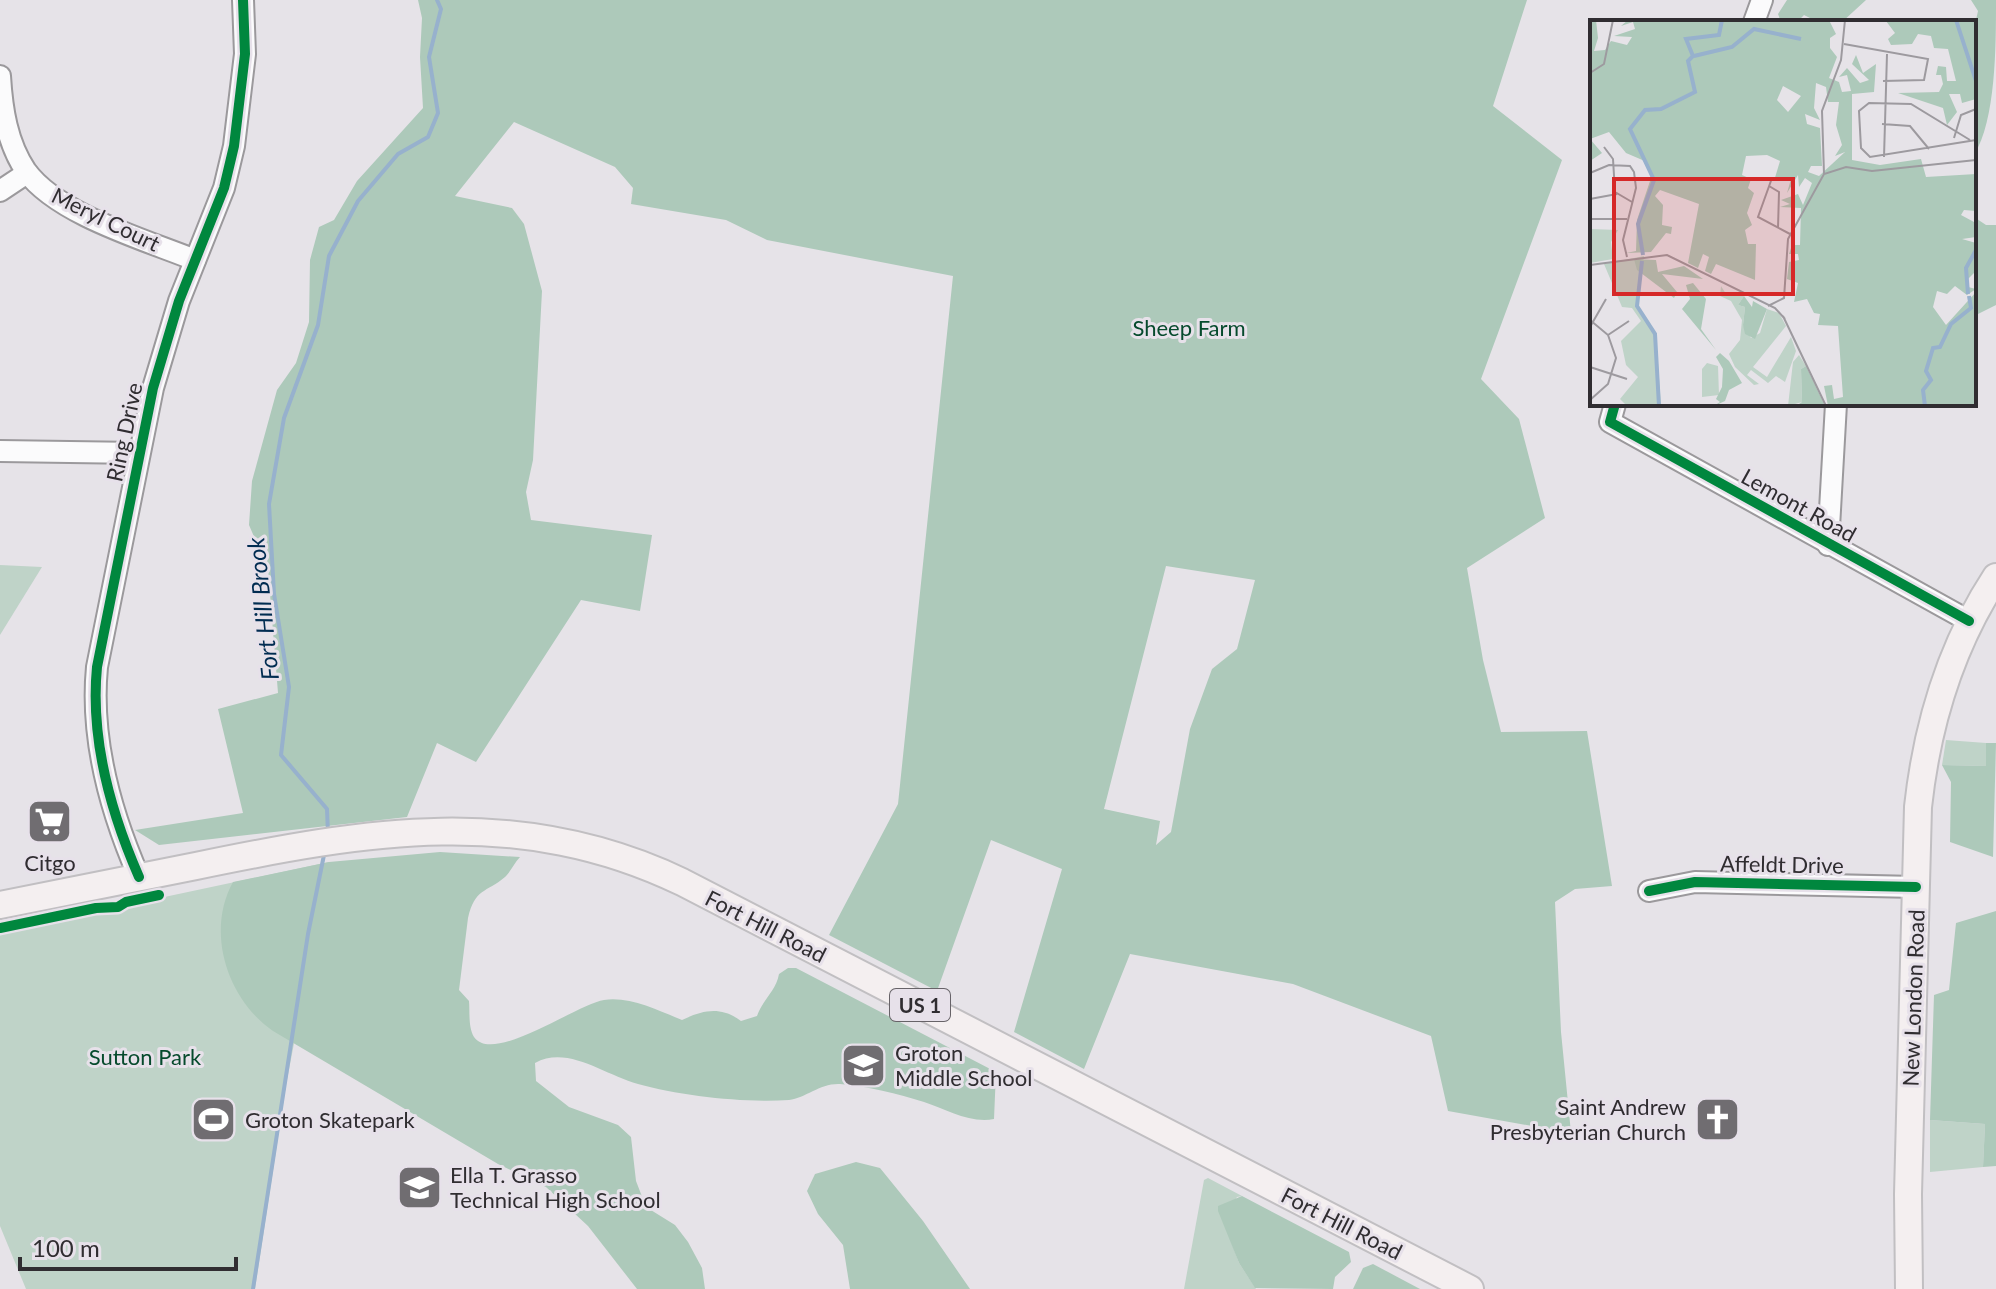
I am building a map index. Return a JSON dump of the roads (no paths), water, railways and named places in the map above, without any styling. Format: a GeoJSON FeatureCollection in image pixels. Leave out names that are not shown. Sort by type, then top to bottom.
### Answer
{"type":"FeatureCollection","features":[{"type":"Feature","properties":{"kind":"main road","name":"New London Road"},"geometry":{"type":"LineString","coordinates":[[1908,1194],[1922,767],[1949,666],[1969,621],[1996,577]]}},
{"type":"Feature","properties":{"kind":"main road","name":"Fort Hill Road"},"geometry":{"type":"LineString","coordinates":[[0,905],[311,843],[426,831],[507,832],[575,842],[634,861],[682,882],[1470,1289]]}},
{"type":"Feature","properties":{"kind":"main road"},"geometry":{"type":"LineString","coordinates":[[1890,1289],[1898,1264],[1908,1194]]}},
{"type":"Feature","properties":{"kind":"main road"},"geometry":{"type":"LineString","coordinates":[[1908,1194],[1909,1289]]}},
{"type":"Feature","properties":{"kind":"street","name":"Ring Drive"},"geometry":{"type":"LineString","coordinates":[[139,877],[105,777],[95,695],[101,639],[164,348],[224,188],[234,146],[245,54],[243,0]]}},
{"type":"Feature","properties":{"kind":"street"},"geometry":{"type":"LineString","coordinates":[[1755,20],[1762,0]]}},
{"type":"Feature","properties":{"kind":"street","name":"Meryl Court"},"geometry":{"type":"LineString","coordinates":[[0,76],[6,127],[27,173],[72,207],[195,260]]}},
{"type":"Feature","properties":{"kind":"street"},"geometry":{"type":"LineString","coordinates":[[0,191],[27,173]]}},
{"type":"Feature","properties":{"kind":"street"},"geometry":{"type":"LineString","coordinates":[[1828,545],[1836,406]]}},
{"type":"Feature","properties":{"kind":"street","name":"Lemont Road"},"geometry":{"type":"LineString","coordinates":[[1613,413],[1828,545],[1969,621]]}},
{"type":"Feature","properties":{"kind":"street"},"geometry":{"type":"LineString","coordinates":[[0,451],[139,453]]}},
{"type":"Feature","properties":{"kind":"street","name":"Affeldt Drive"},"geometry":{"type":"LineString","coordinates":[[1649,891],[1695,882],[1916,887]]}},
{"type":"Feature","properties":{"kind":"waterway","name":"Fort Hill Brook"},"geometry":{"type":"LineString","coordinates":[[328,834],[327,809],[281,755],[289,687],[274,594],[269,504],[284,418],[318,325],[329,256],[358,201],[398,154],[428,137],[438,113],[429,57],[441,9],[437,0]]}},
{"type":"Feature","properties":{"kind":"waterway","name":"Fort Hill Brook"},"geometry":{"type":"LineString","coordinates":[[253,1289],[308,934],[325,850]]}},
{"type":"Feature","properties":{"kind":"place","name":"Citgo"},"geometry":{"type":"Point","coordinates":[50,821]}},
{"type":"Feature","properties":{"kind":"place","name":"Groton Middle School"},"geometry":{"type":"Point","coordinates":[864,1065]}},
{"type":"Feature","properties":{"kind":"place","name":"Groton Skatepark"},"geometry":{"type":"Point","coordinates":[214,1119]}},
{"type":"Feature","properties":{"kind":"place","name":"Saint Andrew Presbyterian Church"},"geometry":{"type":"Point","coordinates":[1717,1119]}},
{"type":"Feature","properties":{"kind":"place","name":"Ella T. Grasso Technical High School"},"geometry":{"type":"Point","coordinates":[419,1187]}},
{"type":"Feature","properties":{"kind":"park label","name":"Sheep Farm"},"geometry":{"type":"Point","coordinates":[1189,327]}},
{"type":"Feature","properties":{"kind":"park label","name":"Sutton Park"},"geometry":{"type":"Point","coordinates":[145,1056]}}]}
